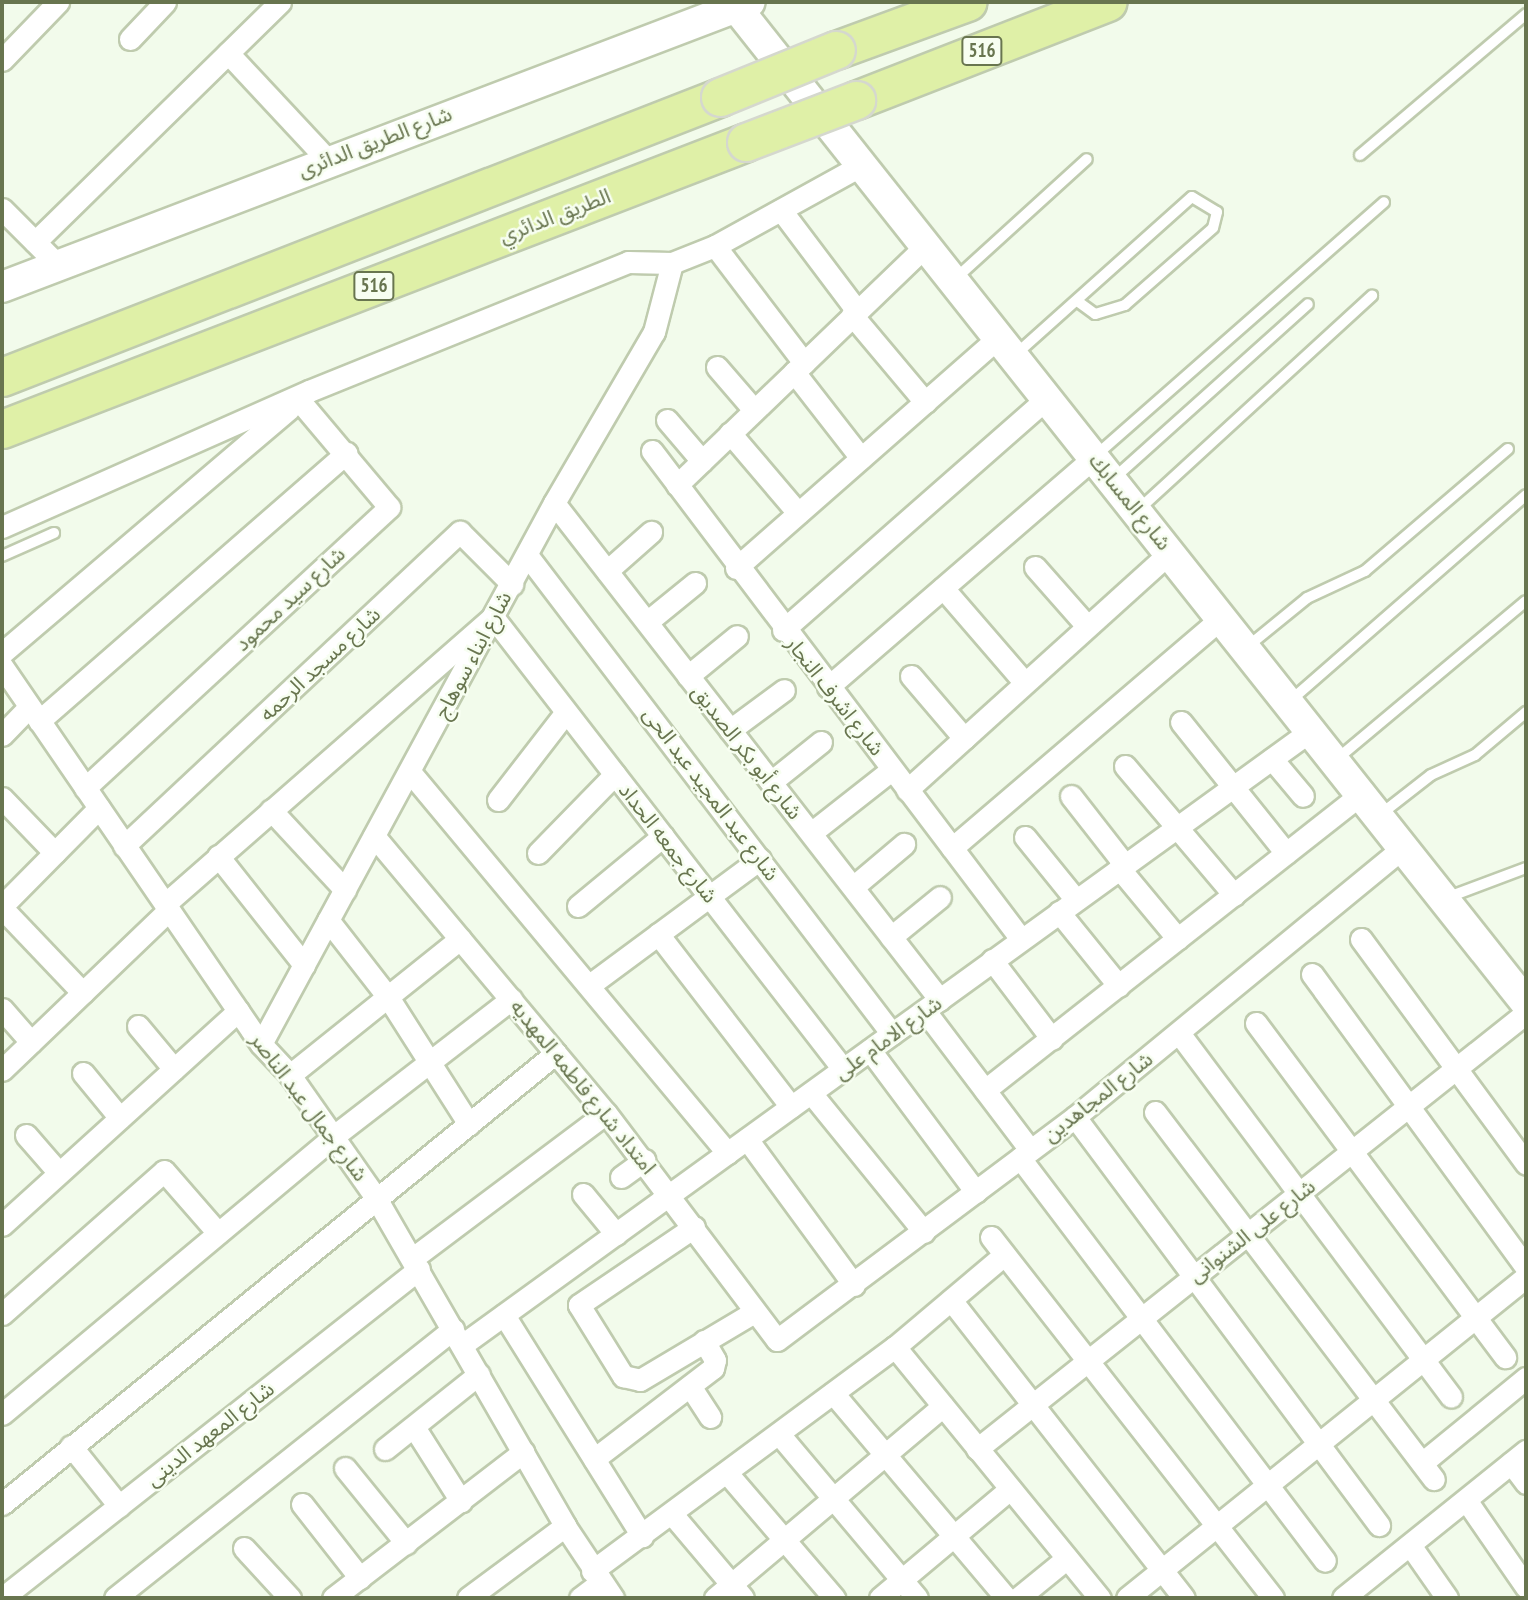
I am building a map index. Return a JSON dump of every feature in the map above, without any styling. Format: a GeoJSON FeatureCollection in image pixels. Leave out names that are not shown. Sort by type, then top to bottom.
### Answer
{"type":"FeatureCollection","features":[{"type":"Feature","properties":{"kind":"highway","name":"516"},"geometry":{"type":"LineString","coordinates":[[2,377],[836,50],[967,2]]}},
{"type":"Feature","properties":{"kind":"highway","name":"الطريق الدائري"},"geometry":{"type":"LineString","coordinates":[[2,429],[1108,2]]}},
{"type":"Feature","properties":{"kind":"street"},"geometry":{"type":"LineString","coordinates":[[2,60],[58,2]]}},
{"type":"Feature","properties":{"kind":"street"},"geometry":{"type":"LineString","coordinates":[[130,39],[165,2]]}},
{"type":"Feature","properties":{"kind":"street"},"geometry":{"type":"LineString","coordinates":[[35,242],[280,2]]}},
{"type":"Feature","properties":{"kind":"street","name":"شارع الطريق الدائرى"},"geometry":{"type":"LineString","coordinates":[[2,287],[327,159],[739,4]]}},
{"type":"Feature","properties":{"kind":"street","name":"شارع المسابك"},"geometry":{"type":"LineString","coordinates":[[739,4],[860,166],[1406,845],[1526,1003]]}},
{"type":"Feature","properties":{"kind":"street"},"geometry":{"type":"LineString","coordinates":[[228,53],[327,159]]}},
{"type":"Feature","properties":{"kind":"street"},"geometry":{"type":"LineString","coordinates":[[2,527],[304,396],[628,261],[672,263],[715,246],[860,166]]}},
{"type":"Feature","properties":{"kind":"street"},"geometry":{"type":"LineString","coordinates":[[2,209],[58,265]]}},
{"type":"Feature","properties":{"kind":"street"},"geometry":{"type":"LineString","coordinates":[[781,211],[855,313],[925,402]]}},
{"type":"Feature","properties":{"kind":"street"},"geometry":{"type":"LineString","coordinates":[[715,246],[861,458]]}},
{"type":"Feature","properties":{"kind":"street"},"geometry":{"type":"LineString","coordinates":[[677,485],[925,246]]}},
{"type":"Feature","properties":{"kind":"street","name":"شارع ابناء سوهاج"},"geometry":{"type":"LineString","coordinates":[[261,1044],[554,503],[654,332],[672,263]]}},
{"type":"Feature","properties":{"kind":"street"},"geometry":{"type":"LineString","coordinates":[[736,568],[925,402],[1005,348]]}},
{"type":"Feature","properties":{"kind":"street"},"geometry":{"type":"LineString","coordinates":[[717,367],[754,410]]}},
{"type":"Feature","properties":{"kind":"street"},"geometry":{"type":"LineString","coordinates":[[2,653],[304,396]]}},
{"type":"Feature","properties":{"kind":"street","name":"شارع سيد محمود"},"geometry":{"type":"LineString","coordinates":[[85,788],[390,507],[345,453],[304,396]]}},
{"type":"Feature","properties":{"kind":"street"},"geometry":{"type":"LineString","coordinates":[[783,629],[1047,398]]}},
{"type":"Feature","properties":{"kind":"street"},"geometry":{"type":"LineString","coordinates":[[667,420],[702,461]]}},
{"type":"Feature","properties":{"kind":"street"},"geometry":{"type":"LineString","coordinates":[[730,433],[798,513]]}},
{"type":"Feature","properties":{"kind":"street","name":"شارع اشرف النجار"},"geometry":{"type":"LineString","coordinates":[[652,451],[736,568],[1021,939]]}},
{"type":"Feature","properties":{"kind":"street"},"geometry":{"type":"LineString","coordinates":[[2,735],[34,714],[345,453]]}},
{"type":"Feature","properties":{"kind":"street"},"geometry":{"type":"LineString","coordinates":[[828,687],[943,588],[1103,469]]}},
{"type":"Feature","properties":{"kind":"street","name":"شارع أبو بكر الصديق"},"geometry":{"type":"LineString","coordinates":[[554,503],[891,937],[1025,1154],[1141,1319],[1325,1561]]}},
{"type":"Feature","properties":{"kind":"street","name":"شارع مسجد الرحمه"},"geometry":{"type":"LineString","coordinates":[[124,846],[460,532],[512,584]]}},
{"type":"Feature","properties":{"kind":"street"},"geometry":{"type":"LineString","coordinates":[[607,571],[651,532]]}},
{"type":"Feature","properties":{"kind":"street"},"geometry":{"type":"LineString","coordinates":[[907,790],[1170,552]]}},
{"type":"Feature","properties":{"kind":"street","name":"شارع عبد المجيد عبد الحى"},"geometry":{"type":"LineString","coordinates":[[527,555],[892,1034]]}},
{"type":"Feature","properties":{"kind":"street"},"geometry":{"type":"LineString","coordinates":[[1035,568],[1087,626]]}},
{"type":"Feature","properties":{"kind":"street"},"geometry":{"type":"LineString","coordinates":[[647,622],[695,583]]}},
{"type":"Feature","properties":{"kind":"street"},"geometry":{"type":"LineString","coordinates":[[943,588],[1025,683]]}},
{"type":"Feature","properties":{"kind":"street"},"geometry":{"type":"LineString","coordinates":[[2,1070],[83,993],[218,856],[493,617]]}},
{"type":"Feature","properties":{"kind":"street","name":"شارع جمعه الحداد"},"geometry":{"type":"LineString","coordinates":[[493,617],[843,1069]]}},
{"type":"Feature","properties":{"kind":"street"},"geometry":{"type":"LineString","coordinates":[[952,848],[1222,617]]}},
{"type":"Feature","properties":{"kind":"street"},"geometry":{"type":"LineString","coordinates":[[688,676],[737,636]]}},
{"type":"Feature","properties":{"kind":"street","name":"شارع جمال عبد الناصر"},"geometry":{"type":"LineString","coordinates":[[2,666],[261,1044],[290,1074],[376,1198],[601,1584]]}},
{"type":"Feature","properties":{"kind":"street"},"geometry":{"type":"LineString","coordinates":[[911,676],[964,738]]}},
{"type":"Feature","properties":{"kind":"street"},"geometry":{"type":"LineString","coordinates":[[730,730],[784,690]]}},
{"type":"Feature","properties":{"kind":"street"},"geometry":{"type":"LineString","coordinates":[[498,800],[566,712]]}},
{"type":"Feature","properties":{"kind":"street"},"geometry":{"type":"LineString","coordinates":[[1181,722],[1286,853]]}},
{"type":"Feature","properties":{"kind":"street","name":"شارع الامام على"},"geometry":{"type":"LineString","coordinates":[[115,1598],[457,1337],[504,1315],[1313,729]]}},
{"type":"Feature","properties":{"kind":"street"},"geometry":{"type":"LineString","coordinates":[[771,782],[821,742]]}},
{"type":"Feature","properties":{"kind":"street"},"geometry":{"type":"LineString","coordinates":[[1272,759],[1303,796]]}},
{"type":"Feature","properties":{"kind":"street"},"geometry":{"type":"LineString","coordinates":[[1125,766],[1234,895]]}},
{"type":"Feature","properties":{"kind":"street"},"geometry":{"type":"LineString","coordinates":[[811,833],[891,770]]}},
{"type":"Feature","properties":{"kind":"street"},"geometry":{"type":"LineString","coordinates":[[410,772],[591,984],[728,1153]]}},
{"type":"Feature","properties":{"kind":"street"},"geometry":{"type":"LineString","coordinates":[[538,853],[615,774]]}},
{"type":"Feature","properties":{"kind":"street"},"geometry":{"type":"LineString","coordinates":[[1071,796],[1178,939]]}},
{"type":"Feature","properties":{"kind":"street"},"geometry":{"type":"LineString","coordinates":[[2,798],[55,853]]}},
{"type":"Feature","properties":{"kind":"street"},"geometry":{"type":"LineString","coordinates":[[985,1090],[1286,853],[1372,803]]}},
{"type":"Feature","properties":{"kind":"street"},"geometry":{"type":"LineString","coordinates":[[83,993],[2,907],[99,808]]}},
{"type":"Feature","properties":{"kind":"street"},"geometry":{"type":"LineString","coordinates":[[271,810],[345,890]]}},
{"type":"Feature","properties":{"kind":"street","name":"امتداد شارع فاطمه المهديه"},"geometry":{"type":"LineString","coordinates":[[374,836],[671,1194],[773,1339],[782,1339]]}},
{"type":"Feature","properties":{"kind":"street"},"geometry":{"type":"LineString","coordinates":[[578,906],[663,836]]}},
{"type":"Feature","properties":{"kind":"street"},"geometry":{"type":"LineString","coordinates":[[1025,837],[1119,986]]}},
{"type":"Feature","properties":{"kind":"street"},"geometry":{"type":"LineString","coordinates":[[853,887],[904,844]]}},
{"type":"Feature","properties":{"kind":"street","name":"شارع المجاهدين"},"geometry":{"type":"LineString","coordinates":[[782,1339],[1075,1117],[1406,845]]}},
{"type":"Feature","properties":{"kind":"street"},"geometry":{"type":"LineString","coordinates":[[218,856],[304,965]]}},
{"type":"Feature","properties":{"kind":"street"},"geometry":{"type":"LineString","coordinates":[[591,984],[760,859]]}},
{"type":"Feature","properties":{"kind":"street"},"geometry":{"type":"LineString","coordinates":[[891,937],[940,897]]}},
{"type":"Feature","properties":{"kind":"street"},"geometry":{"type":"LineString","coordinates":[[328,920],[388,997],[469,1124]]}},
{"type":"Feature","properties":{"kind":"street"},"geometry":{"type":"LineString","coordinates":[[658,934],[791,1107]]}},
{"type":"Feature","properties":{"kind":"street"},"geometry":{"type":"LineString","coordinates":[[290,1074],[460,939]]}},
{"type":"Feature","properties":{"kind":"street"},"geometry":{"type":"LineString","coordinates":[[1361,939],[1526,1164]]}},
{"type":"Feature","properties":{"kind":"street"},"geometry":{"type":"LineString","coordinates":[[992,960],[1052,1039]]}},
{"type":"Feature","properties":{"kind":"street"},"geometry":{"type":"LineString","coordinates":[[1312,974],[1526,1267]]}},
{"type":"Feature","properties":{"kind":"street"},"geometry":{"type":"LineString","coordinates":[[2,1414],[334,1136],[511,999]]}},
{"type":"Feature","properties":{"kind":"street"},"geometry":{"type":"LineString","coordinates":[[2,1009],[31,1042]]}},
{"type":"Feature","properties":{"kind":"street"},"geometry":{"type":"LineString","coordinates":[[2,1223],[238,1010]]}},
{"type":"Feature","properties":{"kind":"street","name":"شارع على الشنوانى"},"geometry":{"type":"LineString","coordinates":[[977,1448],[1526,1013]]}},
{"type":"Feature","properties":{"kind":"street"},"geometry":{"type":"LineString","coordinates":[[1256,1023],[1353,1151],[1474,1319],[1505,1357]]}},
{"type":"Feature","properties":{"kind":"street"},"geometry":{"type":"LineString","coordinates":[[138,1026],[174,1069]]}},
{"type":"Feature","properties":{"kind":"street"},"geometry":{"type":"LineString","coordinates":[[1179,1033],[1302,1191],[1451,1396]]}},
{"type":"Feature","properties":{"kind":"street"},"geometry":{"type":"LineString","coordinates":[[870,1050],[976,1192]]}},
{"type":"Feature","properties":{"kind":"street"},"geometry":{"type":"LineString","coordinates":[[2,1504],[556,1053]]}},
{"type":"Feature","properties":{"kind":"street"},"geometry":{"type":"LineString","coordinates":[[83,1073],[120,1118]]}},
{"type":"Feature","properties":{"kind":"street"},"geometry":{"type":"LineString","coordinates":[[811,1093],[924,1232]]}},
{"type":"Feature","properties":{"kind":"street"},"geometry":{"type":"LineString","coordinates":[[1155,1112],[1428,1471],[1526,1378]]}},
{"type":"Feature","properties":{"kind":"street","name":"شارع المعهد الدينى"},"geometry":{"type":"LineString","coordinates":[[2,1598],[606,1113]]}},
{"type":"Feature","properties":{"kind":"street"},"geometry":{"type":"LineString","coordinates":[[1075,1117],[1316,1446],[1379,1525]]}},
{"type":"Feature","properties":{"kind":"street"},"geometry":{"type":"LineString","coordinates":[[26,1135],[59,1173]]}},
{"type":"Feature","properties":{"kind":"street"},"geometry":{"type":"LineString","coordinates":[[747,1139],[854,1285]]}},
{"type":"Feature","properties":{"kind":"street"},"geometry":{"type":"LineString","coordinates":[[621,1177],[644,1160]]}},
{"type":"Feature","properties":{"kind":"street"},"geometry":{"type":"LineString","coordinates":[[2,1314],[164,1171],[218,1233]]}},
{"type":"Feature","properties":{"kind":"street"},"geometry":{"type":"LineString","coordinates":[[583,1194],[616,1234]]}},
{"type":"Feature","properties":{"kind":"street"},"geometry":{"type":"LineString","coordinates":[[694,1227],[581,1303],[579,1310],[633,1382],[754,1312]]}},
{"type":"Feature","properties":{"kind":"street"},"geometry":{"type":"LineString","coordinates":[[990,1237],[1273,1598]]}},
{"type":"Feature","properties":{"kind":"street"},"geometry":{"type":"LineString","coordinates":[[580,1598],[601,1584],[642,1536],[895,1347],[1004,1255]]}},
{"type":"Feature","properties":{"kind":"street"},"geometry":{"type":"LineString","coordinates":[[1127,1598],[1526,1277]]}},
{"type":"Feature","properties":{"kind":"street"},"geometry":{"type":"LineString","coordinates":[[951,1300],[1184,1598]]}},
{"type":"Feature","properties":{"kind":"street"},"geometry":{"type":"LineString","coordinates":[[504,1315],[642,1536]]}},
{"type":"Feature","properties":{"kind":"street"},"geometry":{"type":"LineString","coordinates":[[594,1459],[716,1363],[704,1342]]}},
{"type":"Feature","properties":{"kind":"street"},"geometry":{"type":"LineString","coordinates":[[895,1347],[1100,1598]]}},
{"type":"Feature","properties":{"kind":"street"},"geometry":{"type":"LineString","coordinates":[[385,1449],[479,1374]]}},
{"type":"Feature","properties":{"kind":"street"},"geometry":{"type":"LineString","coordinates":[[690,1386],[710,1416]]}},
{"type":"Feature","properties":{"kind":"street"},"geometry":{"type":"LineString","coordinates":[[833,1393],[1006,1598]]}},
{"type":"Feature","properties":{"kind":"street"},"geometry":{"type":"LineString","coordinates":[[673,1514],[729,1594],[784,1539],[943,1406]]}},
{"type":"Feature","properties":{"kind":"street"},"geometry":{"type":"LineString","coordinates":[[414,1427],[461,1501]]}},
{"type":"Feature","properties":{"kind":"street"},"geometry":{"type":"LineString","coordinates":[[779,1434],[916,1598]]}},
{"type":"Feature","properties":{"kind":"street"},"geometry":{"type":"LineString","coordinates":[[71,1446],[119,1506]]}},
{"type":"Feature","properties":{"kind":"street"},"geometry":{"type":"LineString","coordinates":[[334,1598],[523,1452]]}},
{"type":"Feature","properties":{"kind":"street"},"geometry":{"type":"LineString","coordinates":[[1343,1598],[1366,1591],[1410,1545],[1518,1457],[1526,1483]]}},
{"type":"Feature","properties":{"kind":"street"},"geometry":{"type":"LineString","coordinates":[[345,1468],[406,1543]]}},
{"type":"Feature","properties":{"kind":"street"},"geometry":{"type":"LineString","coordinates":[[727,1473],[834,1598]]}},
{"type":"Feature","properties":{"kind":"street"},"geometry":{"type":"LineString","coordinates":[[880,1598],[1010,1489]]}},
{"type":"Feature","properties":{"kind":"street"},"geometry":{"type":"LineString","coordinates":[[1466,1500],[1526,1587]]}},
{"type":"Feature","properties":{"kind":"street"},"geometry":{"type":"LineString","coordinates":[[302,1504],[360,1578]]}},
{"type":"Feature","properties":{"kind":"street"},"geometry":{"type":"LineString","coordinates":[[468,1598],[565,1526]]}},
{"type":"Feature","properties":{"kind":"street"},"geometry":{"type":"LineString","coordinates":[[1410,1545],[1447,1598]]}},
{"type":"Feature","properties":{"kind":"street"},"geometry":{"type":"LineString","coordinates":[[244,1548],[290,1598]]}},
{"type":"Feature","properties":{"kind":"street"},"geometry":{"type":"LineString","coordinates":[[1018,1598],[1067,1558]]}},
{"type":"Feature","properties":{"kind":"lane"},"geometry":{"type":"LineString","coordinates":[[1360,155],[1526,14]]}},
{"type":"Feature","properties":{"kind":"lane"},"geometry":{"type":"LineString","coordinates":[[953,281],[1087,159]]}},
{"type":"Feature","properties":{"kind":"lane"},"geometry":{"type":"LineString","coordinates":[[1005,348],[1077,300],[1192,197],[1217,212],[1213,228],[1125,305],[1095,314],[1077,300]]}},
{"type":"Feature","properties":{"kind":"lane"},"geometry":{"type":"LineString","coordinates":[[1103,469],[1384,202]]}},
{"type":"Feature","properties":{"kind":"lane"},"geometry":{"type":"LineString","coordinates":[[1137,511],[1372,296]]}},
{"type":"Feature","properties":{"kind":"lane"},"geometry":{"type":"LineString","coordinates":[[1103,469],[1308,304]]}},
{"type":"Feature","properties":{"kind":"lane"},"geometry":{"type":"LineString","coordinates":[[1247,647],[1307,598],[1365,571],[1508,449]]}},
{"type":"Feature","properties":{"kind":"lane"},"geometry":{"type":"LineString","coordinates":[[1290,701],[1526,495]]}},
{"type":"Feature","properties":{"kind":"lane"},"geometry":{"type":"LineString","coordinates":[[2,556],[54,533]]}},
{"type":"Feature","properties":{"kind":"lane"},"geometry":{"type":"LineString","coordinates":[[1337,759],[1526,601]]}},
{"type":"Feature","properties":{"kind":"lane"},"geometry":{"type":"LineString","coordinates":[[1372,803],[1475,755],[1526,712]]}},
{"type":"Feature","properties":{"kind":"lane"},"geometry":{"type":"LineString","coordinates":[[1447,898],[1526,868]]}}]}
